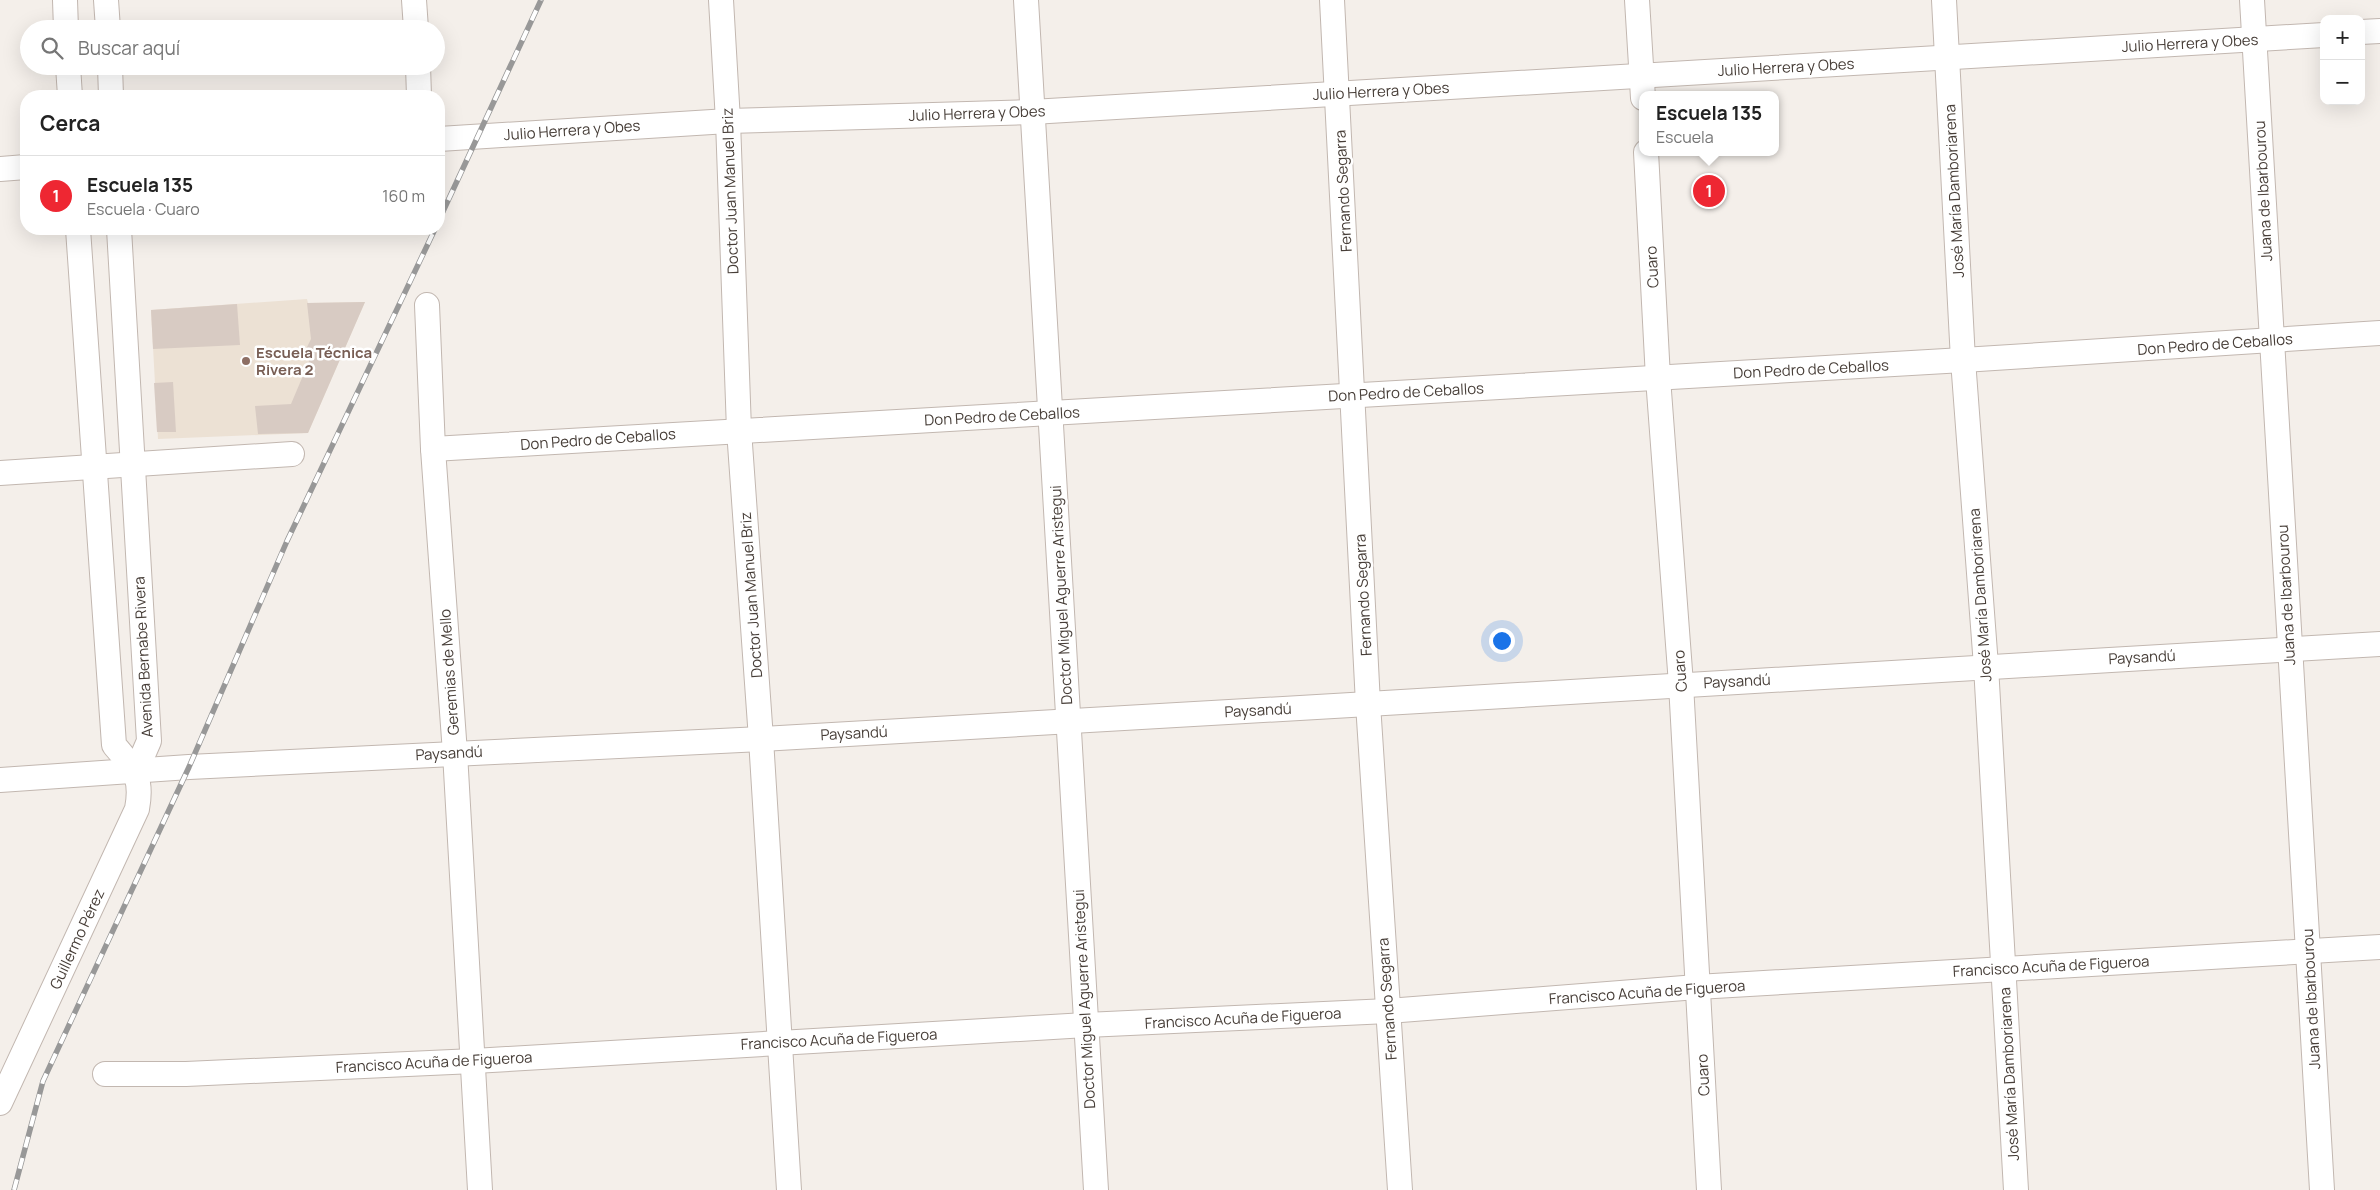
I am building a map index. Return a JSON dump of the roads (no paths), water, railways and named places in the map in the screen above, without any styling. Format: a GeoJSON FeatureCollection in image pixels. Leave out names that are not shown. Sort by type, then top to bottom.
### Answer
{"type":"FeatureCollection","features":[{"type":"Feature","properties":{"kind":"street"},"geometry":{"type":"LineString","coordinates":[[65,0],[66,20]]}},
{"type":"Feature","properties":{"kind":"street"},"geometry":{"type":"LineString","coordinates":[[106,0],[107,20]]}},
{"type":"Feature","properties":{"kind":"street"},"geometry":{"type":"LineString","coordinates":[[414,0],[415,20]]}},
{"type":"Feature","properties":{"kind":"street","name":"Doctor Juan Manuel Briz"},"geometry":{"type":"LineString","coordinates":[[721,0],[728,121],[739,430],[762,739],[789,1190]]}},
{"type":"Feature","properties":{"kind":"street","name":"Doctor Miguel Aguerre Aristegui"},"geometry":{"type":"LineString","coordinates":[[1026,0],[1096,1190]]}},
{"type":"Feature","properties":{"kind":"street","name":"Fernando Segarra"},"geometry":{"type":"LineString","coordinates":[[1332,0],[1354,396],[1368,704],[1400,1190]]}},
{"type":"Feature","properties":{"kind":"street"},"geometry":{"type":"LineString","coordinates":[[1637,0],[1642,87]]}},
{"type":"Feature","properties":{"kind":"street","name":"José María Damboriarena"},"geometry":{"type":"LineString","coordinates":[[1944,0],[1963,360],[1986,666],[2016,1190]]}},
{"type":"Feature","properties":{"kind":"street","name":"Juana de Ibarbourou"},"geometry":{"type":"LineString","coordinates":[[2252,0],[2288,648],[2322,1190]]}},
{"type":"Feature","properties":{"kind":"street"},"geometry":{"type":"LineString","coordinates":[[2365,32],[2380,31]]}},
{"type":"Feature","properties":{"kind":"street","name":"Julio Herrera y Obes"},"geometry":{"type":"LineString","coordinates":[[445,139],[728,121],[1032,112],[1338,94],[1642,87],[1947,57],[2320,35]]}},
{"type":"Feature","properties":{"kind":"street"},"geometry":{"type":"LineString","coordinates":[[69,75],[70,90]]}},
{"type":"Feature","properties":{"kind":"street"},"geometry":{"type":"LineString","coordinates":[[111,75],[112,90]]}},
{"type":"Feature","properties":{"kind":"street"},"geometry":{"type":"LineString","coordinates":[[419,75],[420,90]]}},
{"type":"Feature","properties":{"kind":"street","name":"Cuaro"},"geometry":{"type":"LineString","coordinates":[[1646,156],[1658,378],[1681,684],[1709,1190]]}},
{"type":"Feature","properties":{"kind":"street"},"geometry":{"type":"LineString","coordinates":[[0,169],[20,167]]}},
{"type":"Feature","properties":{"kind":"street"},"geometry":{"type":"LineString","coordinates":[[78,235],[93,467],[114,746],[136,772]]}},
{"type":"Feature","properties":{"kind":"street","name":"Avenida Bernabe Rivera"},"geometry":{"type":"LineString","coordinates":[[119,235],[149,741],[136,772]]}},
{"type":"Feature","properties":{"kind":"street","name":"Geremias de Mello"},"geometry":{"type":"LineString","coordinates":[[426,305],[433,449],[455,753],[474,1060],[480,1190]]}},
{"type":"Feature","properties":{"kind":"street","name":"Don Pedro de Ceballos"},"geometry":{"type":"LineString","coordinates":[[433,449],[2380,334]]}},
{"type":"Feature","properties":{"kind":"street"},"geometry":{"type":"LineString","coordinates":[[0,472],[292,454]]}},
{"type":"Feature","properties":{"kind":"street","name":"Paysandú"},"geometry":{"type":"LineString","coordinates":[[0,780],[455,753],[762,739],[2380,644]]}},
{"type":"Feature","properties":{"kind":"street","name":"Guillermo Pérez"},"geometry":{"type":"LineString","coordinates":[[0,1103],[137,809],[140,791],[136,772]]}},
{"type":"Feature","properties":{"kind":"street","name":"Francisco Acuña de Figueroa"},"geometry":{"type":"LineString","coordinates":[[105,1074],[186,1074],[474,1060],[1086,1025],[1388,1011],[1698,987],[2380,947]]}},
{"type":"Feature","properties":{"kind":"railway"},"geometry":{"type":"LineString","coordinates":[[445,207],[541,0]]}},
{"type":"Feature","properties":{"kind":"railway"},"geometry":{"type":"LineString","coordinates":[[14,1190],[43,1081],[189,767],[287,541],[432,235]]}},
{"type":"Feature","properties":{"kind":"place","name":"Escuela 135"},"geometry":{"type":"Point","coordinates":[1709,191]}},
{"type":"Feature","properties":{"kind":"place","name":"Escuela Técnica Rivera 2"},"geometry":{"type":"Point","coordinates":[246,361]}}]}
